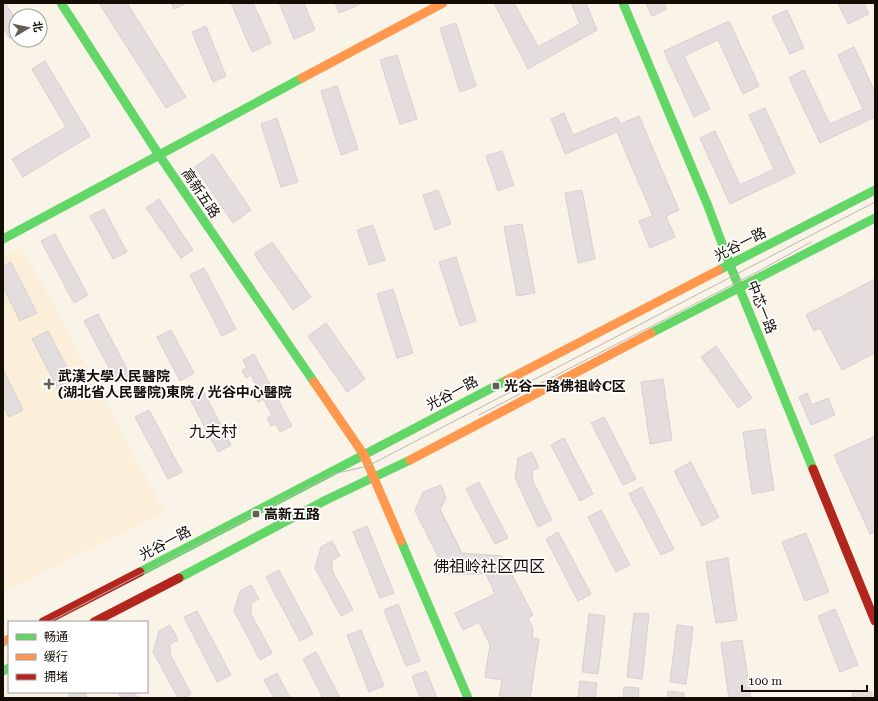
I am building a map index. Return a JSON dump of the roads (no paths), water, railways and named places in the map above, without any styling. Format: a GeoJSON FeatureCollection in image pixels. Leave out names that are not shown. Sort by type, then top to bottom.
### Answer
{"type":"FeatureCollection","features":[{"type":"Feature","properties":{"kind":"main road","name":"高新五路"},"geometry":{"type":"LineString","coordinates":[[60,3],[157,153],[364,455],[468,698]]}},
{"type":"Feature","properties":{"kind":"main road"},"geometry":{"type":"LineString","coordinates":[[3,239],[430,3]]}},
{"type":"Feature","properties":{"kind":"main road"},"geometry":{"type":"LineString","coordinates":[[3,232],[443,3]]}},
{"type":"Feature","properties":{"kind":"main road","name":"中芯一路"},"geometry":{"type":"LineString","coordinates":[[623,3],[708,206],[730,266],[875,621]]}},
{"type":"Feature","properties":{"kind":"main road","name":"光谷一路"},"geometry":{"type":"LineString","coordinates":[[45,621],[541,362],[875,190]]}},
{"type":"Feature","properties":{"kind":"main road"},"geometry":{"type":"LineString","coordinates":[[96,621],[326,500],[420,456],[875,218]]}},
{"type":"Feature","properties":{"kind":"tram line"},"geometry":{"type":"LineString","coordinates":[[51,621],[333,474],[368,466],[875,202]]}},
{"type":"Feature","properties":{"kind":"tram line"},"geometry":{"type":"LineString","coordinates":[[479,415],[759,271],[811,242]]}},
{"type":"Feature","properties":{"kind":"tram line"},"geometry":{"type":"LineString","coordinates":[[3,646],[8,643]]}},
{"type":"Feature","properties":{"kind":"place","name":"武漢大學人民醫院 (湖北省人民醫院)東院 / 光谷中心醫院"},"geometry":{"type":"Point","coordinates":[49,384]}},
{"type":"Feature","properties":{"kind":"place","name":"光谷一路佛祖岭C区"},"geometry":{"type":"Point","coordinates":[496,386]}},
{"type":"Feature","properties":{"kind":"place","name":"高新五路"},"geometry":{"type":"Point","coordinates":[256,514]}},
{"type":"Feature","properties":{"kind":"district","name":"九夫村"},"geometry":{"type":"Point","coordinates":[213,431]}},
{"type":"Feature","properties":{"kind":"district","name":"佛祖岭社区四区"},"geometry":{"type":"Point","coordinates":[489,566]}}]}
